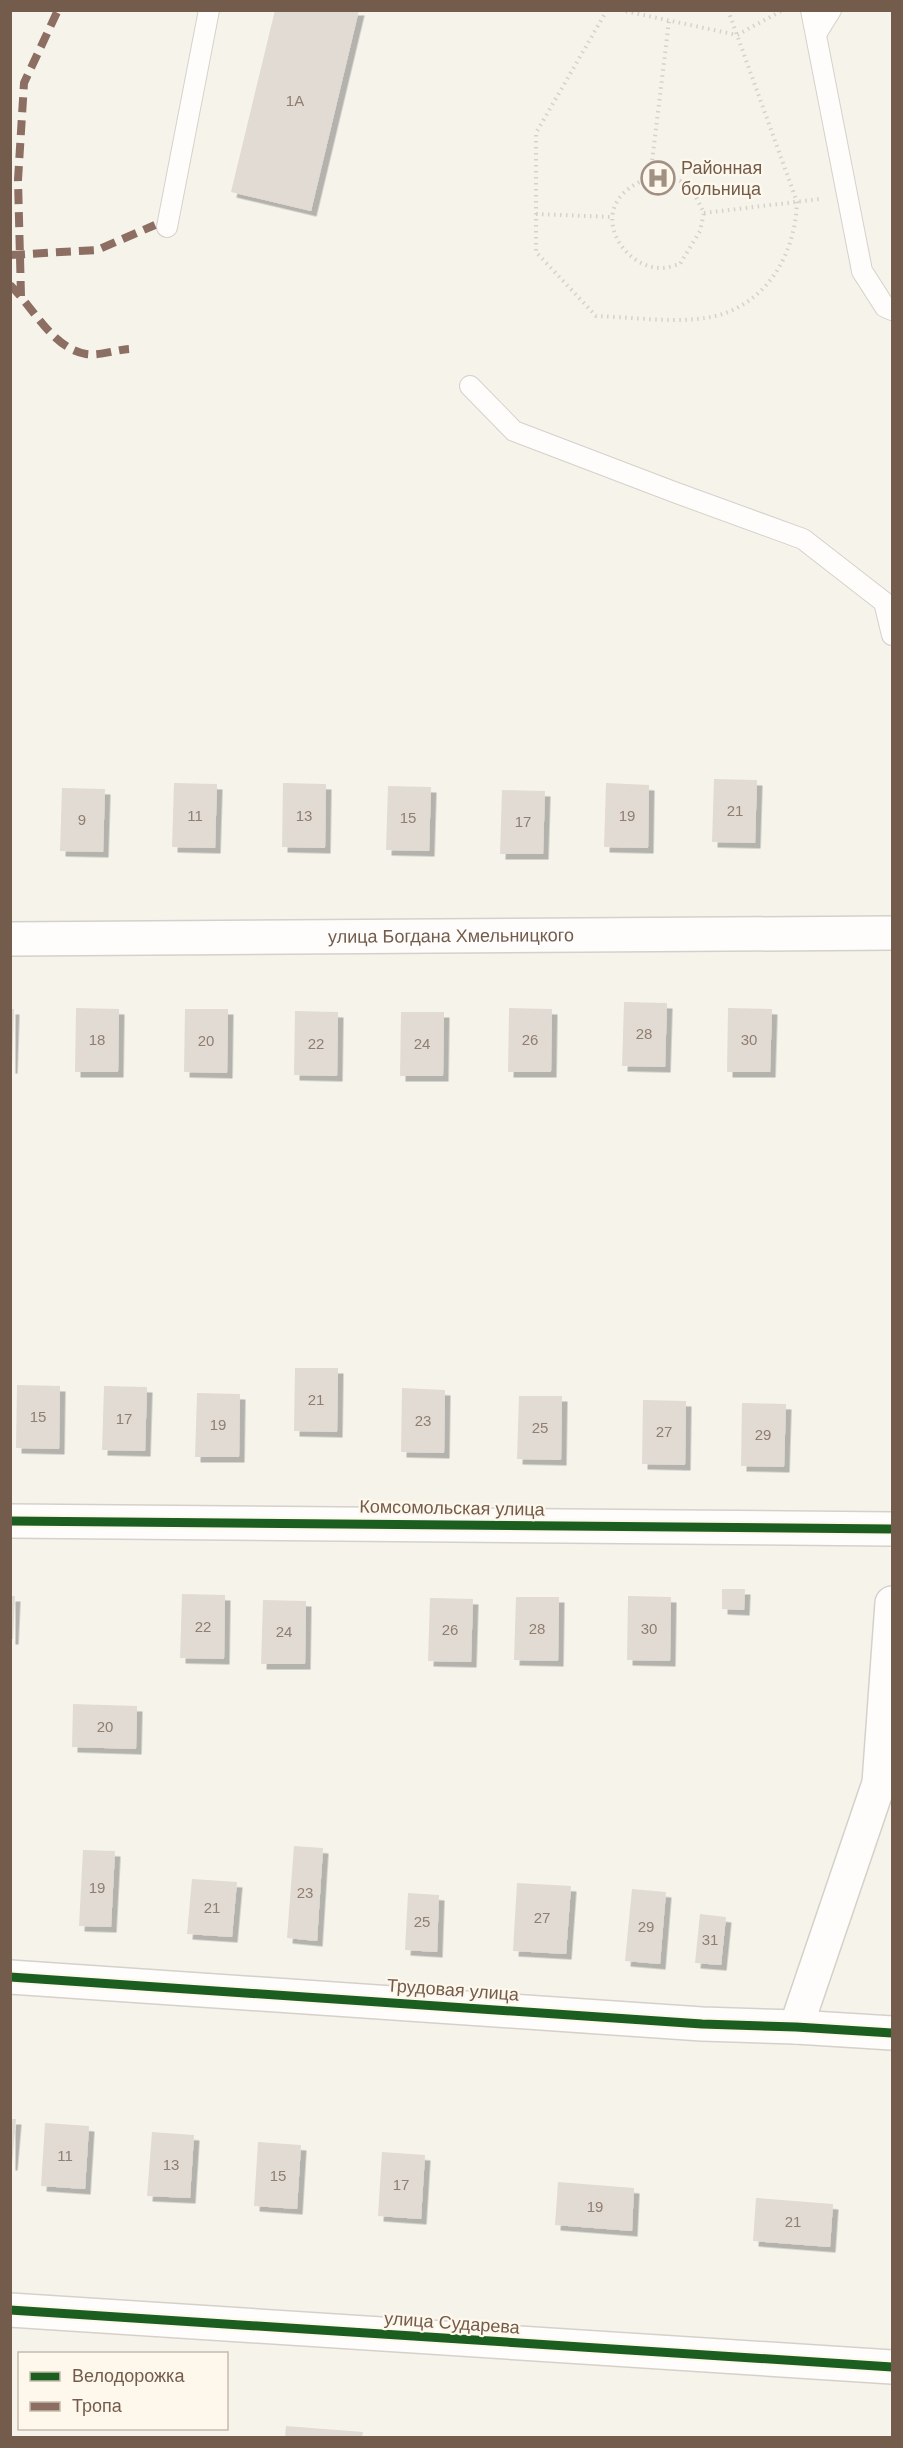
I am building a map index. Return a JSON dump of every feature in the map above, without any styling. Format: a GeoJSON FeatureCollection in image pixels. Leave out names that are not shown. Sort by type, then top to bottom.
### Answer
{"type":"FeatureCollection","features":[{"type":"Feature","properties":{"kind":"street","name":"улица Богдана Хмельницкого"},"geometry":{"type":"LineString","coordinates":[[10,939],[892,933]]}},
{"type":"Feature","properties":{"kind":"street","name":"Комсомольская улица"},"geometry":{"type":"LineString","coordinates":[[10,1521],[892,1529]]}},
{"type":"Feature","properties":{"kind":"street"},"geometry":{"type":"LineString","coordinates":[[796,2027],[879,1783],[892,1603]]}},
{"type":"Feature","properties":{"kind":"street","name":"Трудовая улица"},"geometry":{"type":"LineString","coordinates":[[10,1977],[690,2023],[892,2033]]}},
{"type":"Feature","properties":{"kind":"street","name":"улица Сударева"},"geometry":{"type":"LineString","coordinates":[[10,2310],[892,2367]]}},
{"type":"Feature","properties":{"kind":"lane"},"geometry":{"type":"LineString","coordinates":[[167,227],[209,10]]}},
{"type":"Feature","properties":{"kind":"lane"},"geometry":{"type":"LineString","coordinates":[[811,10],[862,271],[885,307],[892,310]]}},
{"type":"Feature","properties":{"kind":"lane"},"geometry":{"type":"LineString","coordinates":[[816,34],[831,10]]}},
{"type":"Feature","properties":{"kind":"lane"},"geometry":{"type":"LineString","coordinates":[[470,386],[514,431],[803,539],[884,602],[892,635]]}},
{"type":"Feature","properties":{"kind":"path"},"geometry":{"type":"LineString","coordinates":[[607,10],[536,133],[536,252],[596,316],[697,319],[721,314],[746,303],[765,286],[781,266],[791,246],[796,226],[797,202],[728,10]]}},
{"type":"Feature","properties":{"kind":"path"},"geometry":{"type":"LineString","coordinates":[[620,10],[737,35],[783,10]]}},
{"type":"Feature","properties":{"kind":"path"},"geometry":{"type":"LineString","coordinates":[[650,178],[669,21]]}},
{"type":"Feature","properties":{"kind":"path"},"geometry":{"type":"LineString","coordinates":[[656,176],[680,182],[695,195],[704,213],[700,231],[680,264],[662,268],[643,265],[628,255],[617,239],[612,217],[618,200],[637,183],[656,176]]}},
{"type":"Feature","properties":{"kind":"path"},"geometry":{"type":"LineString","coordinates":[[704,213],[847,196]]}},
{"type":"Feature","properties":{"kind":"path"},"geometry":{"type":"LineString","coordinates":[[536,214],[612,217]]}},
{"type":"Feature","properties":{"kind":"building"},"geometry":{"type":"Polygon","coordinates":[[[275,10],[359,10],[311,211],[231,192],[275,10]]]}},
{"type":"Feature","properties":{"kind":"building"},"geometry":{"type":"Polygon","coordinates":[[[714,779],[757,780],[755,843],[712,842],[714,779]]]}},
{"type":"Feature","properties":{"kind":"building"},"geometry":{"type":"Polygon","coordinates":[[[174,783],[217,784],[215,848],[172,847],[174,783]]]}},
{"type":"Feature","properties":{"kind":"building"},"geometry":{"type":"Polygon","coordinates":[[[283,783],[326,784],[325,848],[282,847],[283,783]]]}},
{"type":"Feature","properties":{"kind":"building"},"geometry":{"type":"Polygon","coordinates":[[[606,783],[649,785],[648,848],[604,847],[606,783]]]}},
{"type":"Feature","properties":{"kind":"building"},"geometry":{"type":"Polygon","coordinates":[[[388,786],[431,787],[429,851],[386,850],[388,786]]]}},
{"type":"Feature","properties":{"kind":"building"},"geometry":{"type":"Polygon","coordinates":[[[62,788],[105,789],[103,852],[60,851],[62,788]]]}},
{"type":"Feature","properties":{"kind":"building"},"geometry":{"type":"Polygon","coordinates":[[[502,790],[545,791],[543,854],[500,854],[502,790]]]}},
{"type":"Feature","properties":{"kind":"building"},"geometry":{"type":"Polygon","coordinates":[[[624,1002],[667,1003],[665,1067],[622,1066],[624,1002]]]}},
{"type":"Feature","properties":{"kind":"building"},"geometry":{"type":"Polygon","coordinates":[[[76,1008],[119,1009],[118,1072],[75,1072],[76,1008]]]}},
{"type":"Feature","properties":{"kind":"building"},"geometry":{"type":"Polygon","coordinates":[[[509,1008],[552,1009],[551,1072],[508,1072],[509,1008]]]}},
{"type":"Feature","properties":{"kind":"building"},"geometry":{"type":"Polygon","coordinates":[[[728,1008],[772,1009],[770,1072],[727,1072],[728,1008]]]}},
{"type":"Feature","properties":{"kind":"building"},"geometry":{"type":"Polygon","coordinates":[[[10,1009],[14,1009],[12,1068],[10,1068],[10,1009]]]}},
{"type":"Feature","properties":{"kind":"building"},"geometry":{"type":"Polygon","coordinates":[[[185,1009],[228,1009],[227,1073],[184,1072],[185,1009]]]}},
{"type":"Feature","properties":{"kind":"building"},"geometry":{"type":"Polygon","coordinates":[[[295,1011],[338,1012],[337,1076],[294,1075],[295,1011]]]}},
{"type":"Feature","properties":{"kind":"building"},"geometry":{"type":"Polygon","coordinates":[[[401,1012],[444,1012],[443,1076],[400,1076],[401,1012]]]}},
{"type":"Feature","properties":{"kind":"building"},"geometry":{"type":"Polygon","coordinates":[[[295,1368],[338,1368],[337,1432],[294,1431],[295,1368]]]}},
{"type":"Feature","properties":{"kind":"building"},"geometry":{"type":"Polygon","coordinates":[[[17,1385],[60,1386],[59,1449],[16,1448],[17,1385]]]}},
{"type":"Feature","properties":{"kind":"building"},"geometry":{"type":"Polygon","coordinates":[[[104,1386],[147,1387],[145,1451],[102,1450],[104,1386]]]}},
{"type":"Feature","properties":{"kind":"building"},"geometry":{"type":"Polygon","coordinates":[[[402,1388],[445,1390],[444,1453],[401,1452],[402,1388]]]}},
{"type":"Feature","properties":{"kind":"building"},"geometry":{"type":"Polygon","coordinates":[[[197,1393],[240,1394],[239,1457],[195,1457],[197,1393]]]}},
{"type":"Feature","properties":{"kind":"building"},"geometry":{"type":"Polygon","coordinates":[[[519,1396],[562,1396],[561,1460],[517,1459],[519,1396]]]}},
{"type":"Feature","properties":{"kind":"building"},"geometry":{"type":"Polygon","coordinates":[[[643,1400],[686,1401],[685,1465],[642,1464],[643,1400]]]}},
{"type":"Feature","properties":{"kind":"building"},"geometry":{"type":"Polygon","coordinates":[[[742,1403],[786,1404],[784,1467],[741,1466],[742,1403]]]}},
{"type":"Feature","properties":{"kind":"building"},"geometry":{"type":"Polygon","coordinates":[[[722,1589],[745,1589],[744,1610],[722,1609],[722,1589]]]}},
{"type":"Feature","properties":{"kind":"building"},"geometry":{"type":"Polygon","coordinates":[[[182,1594],[225,1595],[224,1659],[180,1658],[182,1594]]]}},
{"type":"Feature","properties":{"kind":"building"},"geometry":{"type":"Polygon","coordinates":[[[10,1596],[15,1596],[13,1639],[10,1639],[10,1596]]]}},
{"type":"Feature","properties":{"kind":"building"},"geometry":{"type":"Polygon","coordinates":[[[628,1596],[671,1597],[670,1661],[627,1660],[628,1596]]]}},
{"type":"Feature","properties":{"kind":"building"},"geometry":{"type":"Polygon","coordinates":[[[516,1597],[559,1597],[558,1661],[514,1660],[516,1597]]]}},
{"type":"Feature","properties":{"kind":"building"},"geometry":{"type":"Polygon","coordinates":[[[430,1598],[473,1599],[471,1662],[428,1661],[430,1598]]]}},
{"type":"Feature","properties":{"kind":"building"},"geometry":{"type":"Polygon","coordinates":[[[263,1600],[306,1601],[305,1664],[261,1664],[263,1600]]]}},
{"type":"Feature","properties":{"kind":"building"},"geometry":{"type":"Polygon","coordinates":[[[73,1704],[137,1706],[136,1749],[72,1747],[73,1704]]]}},
{"type":"Feature","properties":{"kind":"building"},"geometry":{"type":"Polygon","coordinates":[[[294,1846],[323,1848],[317,1941],[287,1938],[294,1846]]]}},
{"type":"Feature","properties":{"kind":"building"},"geometry":{"type":"Polygon","coordinates":[[[83,1850],[115,1851],[111,1927],[79,1926],[83,1850]]]}},
{"type":"Feature","properties":{"kind":"building"},"geometry":{"type":"Polygon","coordinates":[[[192,1879],[237,1882],[232,1937],[187,1934],[192,1879]]]}},
{"type":"Feature","properties":{"kind":"building"},"geometry":{"type":"Polygon","coordinates":[[[517,1883],[571,1886],[566,1954],[513,1951],[517,1883]]]}},
{"type":"Feature","properties":{"kind":"building"},"geometry":{"type":"Polygon","coordinates":[[[632,1889],[666,1892],[660,1964],[625,1961],[632,1889]]]}},
{"type":"Feature","properties":{"kind":"building"},"geometry":{"type":"Polygon","coordinates":[[[408,1893],[439,1895],[437,1952],[405,1950],[408,1893]]]}},
{"type":"Feature","properties":{"kind":"building"},"geometry":{"type":"Polygon","coordinates":[[[700,1914],[726,1917],[721,1965],[695,1963],[700,1914]]]}},
{"type":"Feature","properties":{"kind":"building"},"geometry":{"type":"Polygon","coordinates":[[[10,2119],[16,2119],[12,2165],[10,2165],[10,2119]]]}},
{"type":"Feature","properties":{"kind":"building"},"geometry":{"type":"Polygon","coordinates":[[[45,2123],[89,2126],[85,2189],[41,2186],[45,2123]]]}},
{"type":"Feature","properties":{"kind":"building"},"geometry":{"type":"Polygon","coordinates":[[[152,2132],[194,2135],[190,2198],[147,2196],[152,2132]]]}},
{"type":"Feature","properties":{"kind":"building"},"geometry":{"type":"Polygon","coordinates":[[[258,2142],[301,2145],[297,2209],[254,2206],[258,2142]]]}},
{"type":"Feature","properties":{"kind":"building"},"geometry":{"type":"Polygon","coordinates":[[[382,2152],[425,2155],[421,2219],[378,2216],[382,2152]]]}},
{"type":"Feature","properties":{"kind":"building"},"geometry":{"type":"Polygon","coordinates":[[[558,2182],[634,2188],[632,2231],[555,2225],[558,2182]]]}},
{"type":"Feature","properties":{"kind":"building"},"geometry":{"type":"Polygon","coordinates":[[[756,2198],[833,2204],[830,2247],[753,2241],[756,2198]]]}},
{"type":"Feature","properties":{"kind":"building"},"geometry":{"type":"Polygon","coordinates":[[[286,2426],[363,2432],[362,2438],[285,2438],[286,2426]]]}},
{"type":"Feature","properties":{"kind":"marked path"},"geometry":{"type":"LineString","coordinates":[[21,296],[18,180],[24,83],[58,10]]}},
{"type":"Feature","properties":{"kind":"marked path"},"geometry":{"type":"LineString","coordinates":[[10,255],[97,250],[155,225]]}},
{"type":"Feature","properties":{"kind":"marked path"},"geometry":{"type":"LineString","coordinates":[[10,285],[53,336],[74,350],[86,354],[102,354],[129,349]]}},
{"type":"Feature","properties":{"kind":"cycle path"},"geometry":{"type":"LineString","coordinates":[[10,1521],[892,1529]]}},
{"type":"Feature","properties":{"kind":"cycle path"},"geometry":{"type":"LineString","coordinates":[[10,1977],[702,2024],[892,2033]]}},
{"type":"Feature","properties":{"kind":"cycle path"},"geometry":{"type":"LineString","coordinates":[[10,2310],[892,2367]]}},
{"type":"Feature","properties":{"kind":"place","name":"Районная больница"},"geometry":{"type":"Point","coordinates":[658,178]}}]}
